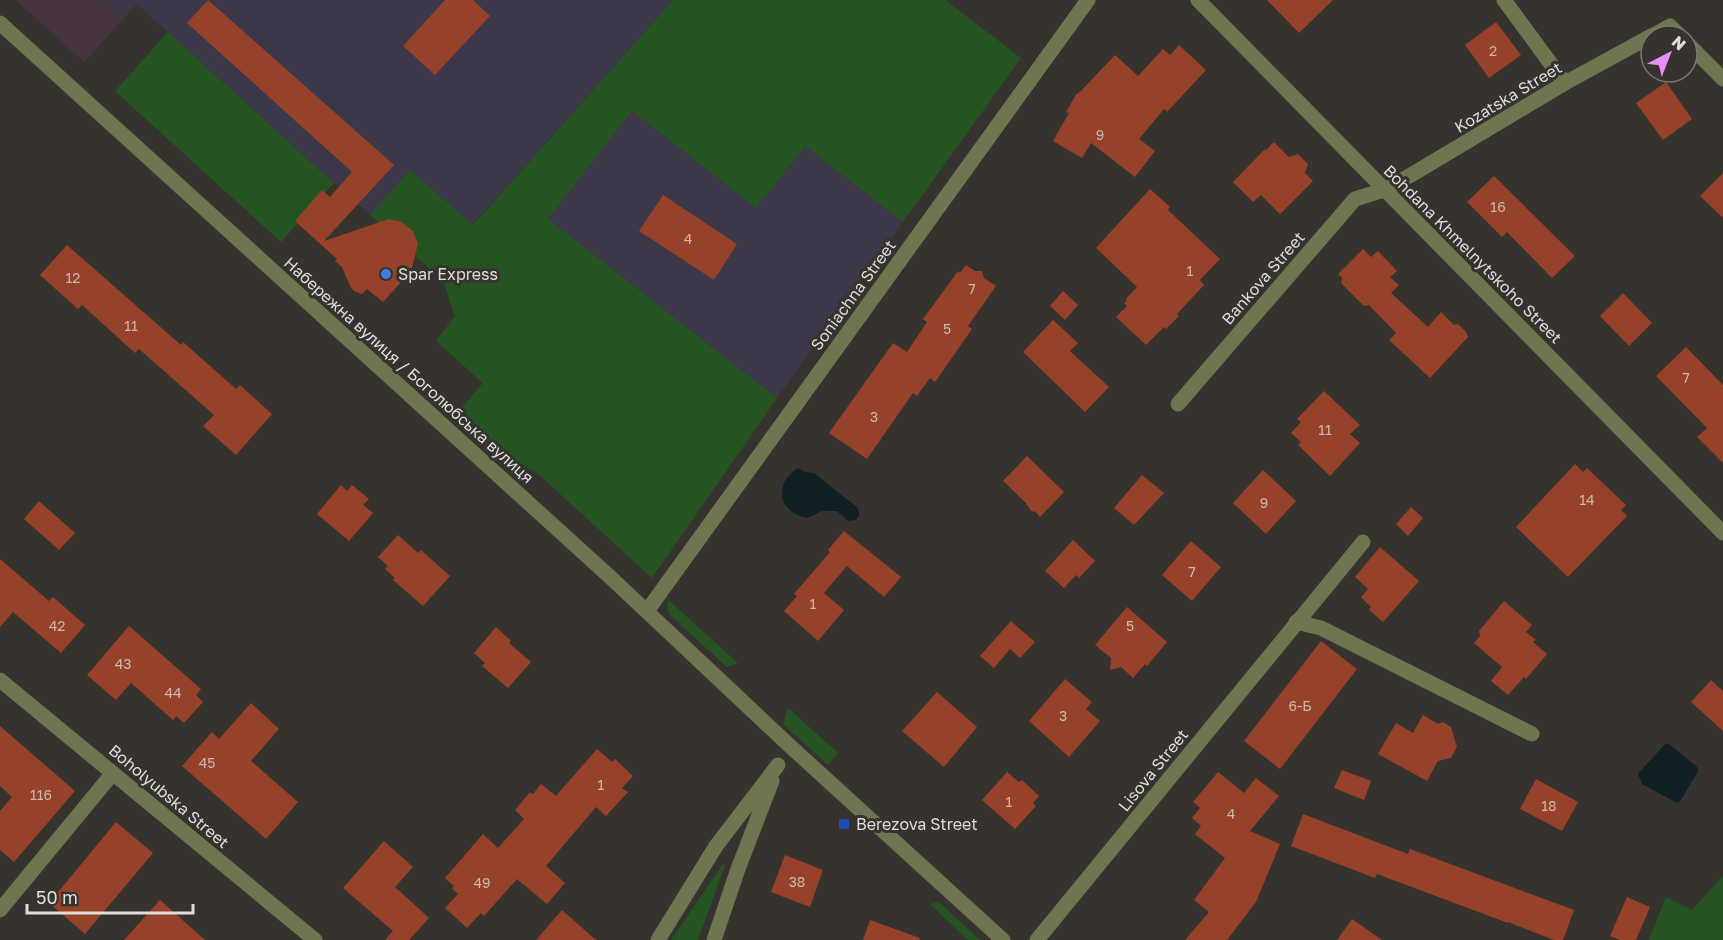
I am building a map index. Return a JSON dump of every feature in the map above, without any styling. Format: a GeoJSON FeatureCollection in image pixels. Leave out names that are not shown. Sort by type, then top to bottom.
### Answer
{"type":"FeatureCollection","features":[{"type":"Feature","properties":{"kind":"street","name":"Soniachna Street"},"geometry":{"type":"LineString","coordinates":[[647,611],[1088,0]]}},
{"type":"Feature","properties":{"kind":"street","name":"Bohdana Khmelnytskoho Street"},"geometry":{"type":"LineString","coordinates":[[1198,0],[1723,533]]}},
{"type":"Feature","properties":{"kind":"street"},"geometry":{"type":"LineString","coordinates":[[1504,0],[1565,83]]}},
{"type":"Feature","properties":{"kind":"street","name":"Набережна вулиця / Боголюбська вулиця"},"geometry":{"type":"LineString","coordinates":[[0,23],[647,611],[791,747],[1003,940]]}},
{"type":"Feature","properties":{"kind":"street","name":"Kozatska Street"},"geometry":{"type":"LineString","coordinates":[[1384,190],[1565,83],[1639,43]]}},
{"type":"Feature","properties":{"kind":"street"},"geometry":{"type":"LineString","coordinates":[[1699,55],[1723,79]]}},
{"type":"Feature","properties":{"kind":"street","name":"Bankova Street"},"geometry":{"type":"LineString","coordinates":[[1178,404],[1355,200],[1384,190]]}},
{"type":"Feature","properties":{"kind":"street","name":"Lisova Street"},"geometry":{"type":"LineString","coordinates":[[1037,940],[1362,542]]}},
{"type":"Feature","properties":{"kind":"street"},"geometry":{"type":"LineString","coordinates":[[1296,622],[1321,628],[1532,734]]}},
{"type":"Feature","properties":{"kind":"street","name":"Boholyubska Street"},"geometry":{"type":"LineString","coordinates":[[0,680],[315,940]]}},
{"type":"Feature","properties":{"kind":"street"},"geometry":{"type":"LineString","coordinates":[[658,940],[716,846],[791,747]]}},
{"type":"Feature","properties":{"kind":"street"},"geometry":{"type":"LineString","coordinates":[[714,940],[738,869],[778,765]]}},
{"type":"Feature","properties":{"kind":"street"},"geometry":{"type":"LineString","coordinates":[[0,910],[113,772]]}},
{"type":"Feature","properties":{"kind":"shaded area"},"geometry":{"type":"Polygon","coordinates":[[[16,0],[106,0],[125,17],[84,62],[16,0]]]}},
{"type":"Feature","properties":{"kind":"shaded area"},"geometry":{"type":"Polygon","coordinates":[[[106,0],[673,0],[472,225],[410,170],[370,215],[137,4],[125,17],[106,0]]]}},
{"type":"Feature","properties":{"kind":"shaded area"},"geometry":{"type":"Polygon","coordinates":[[[632,111],[756,208],[805,146],[903,222],[777,398],[548,219],[632,111]]]}},
{"type":"Feature","properties":{"kind":"shaded area"},"geometry":{"type":"Polygon","coordinates":[[[798,468],[814,473],[858,508],[859,515],[856,520],[848,521],[837,511],[822,511],[807,518],[790,510],[782,497],[782,489],[790,474],[798,468]]]}},
{"type":"Feature","properties":{"kind":"shaded area"},"geometry":{"type":"Polygon","coordinates":[[[1665,744],[1669,744],[1697,767],[1698,771],[1677,803],[1642,784],[1638,774],[1665,744]]]}},
{"type":"Feature","properties":{"kind":"green space"},"geometry":{"type":"Polygon","coordinates":[[[673,0],[945,0],[1021,58],[903,222],[805,146],[756,208],[632,111],[548,219],[777,398],[652,578],[536,472],[503,457],[456,414],[483,383],[436,341],[455,316],[443,281],[370,215],[410,170],[473,225],[673,0]]]}},
{"type":"Feature","properties":{"kind":"green space"},"geometry":{"type":"Polygon","coordinates":[[[168,32],[334,183],[281,242],[115,91],[168,32]]]}},
{"type":"Feature","properties":{"kind":"green space"},"geometry":{"type":"Polygon","coordinates":[[[668,600],[738,663],[727,667],[671,616],[667,609],[668,600]]]}},
{"type":"Feature","properties":{"kind":"green space"},"geometry":{"type":"Polygon","coordinates":[[[788,708],[838,753],[828,765],[783,724],[788,708]]]}},
{"type":"Feature","properties":{"kind":"green space"},"geometry":{"type":"Polygon","coordinates":[[[723,864],[725,865],[698,940],[671,940],[723,864]]]}},
{"type":"Feature","properties":{"kind":"green space"},"geometry":{"type":"Polygon","coordinates":[[[1723,876],[1723,940],[1649,940],[1666,897],[1692,910],[1723,876]]]}},
{"type":"Feature","properties":{"kind":"green space"},"geometry":{"type":"Polygon","coordinates":[[[939,902],[980,940],[968,940],[930,904],[939,902]]]}},
{"type":"Feature","properties":{"kind":"building"},"geometry":{"type":"Polygon","coordinates":[[[208,0],[394,165],[324,241],[389,219],[402,222],[413,231],[418,244],[411,271],[383,302],[367,289],[362,294],[354,291],[342,267],[335,261],[337,259],[295,221],[322,190],[330,197],[352,172],[187,23],[208,0]]]}},
{"type":"Feature","properties":{"kind":"building"},"geometry":{"type":"Polygon","coordinates":[[[445,0],[473,0],[490,16],[435,75],[403,46],[445,0]]]}},
{"type":"Feature","properties":{"kind":"building"},"geometry":{"type":"Polygon","coordinates":[[[1267,0],[1333,0],[1299,33],[1267,0]]]}},
{"type":"Feature","properties":{"kind":"building"},"geometry":{"type":"Polygon","coordinates":[[[1496,22],[1521,55],[1489,78],[1465,45],[1496,22]]]}},
{"type":"Feature","properties":{"kind":"building"},"geometry":{"type":"Polygon","coordinates":[[[1179,45],[1206,70],[1167,112],[1164,109],[1139,139],[1155,151],[1135,177],[1091,143],[1082,158],[1053,141],[1077,93],[1115,55],[1138,76],[1163,49],[1170,55],[1179,45]]]}},
{"type":"Feature","properties":{"kind":"building"},"geometry":{"type":"Polygon","coordinates":[[[1663,84],[1667,84],[1692,119],[1663,140],[1636,103],[1663,84]]]}},
{"type":"Feature","properties":{"kind":"building"},"geometry":{"type":"Polygon","coordinates":[[[1274,142],[1289,157],[1298,154],[1308,164],[1305,173],[1313,181],[1280,214],[1261,195],[1253,202],[1233,182],[1274,142]]]}},
{"type":"Feature","properties":{"kind":"building"},"geometry":{"type":"Polygon","coordinates":[[[1723,173],[1723,218],[1700,196],[1723,173]]]}},
{"type":"Feature","properties":{"kind":"building"},"geometry":{"type":"Polygon","coordinates":[[[1494,176],[1575,256],[1552,278],[1507,232],[1502,237],[1467,202],[1494,176]]]}},
{"type":"Feature","properties":{"kind":"building"},"geometry":{"type":"Polygon","coordinates":[[[1150,189],[1170,207],[1168,210],[1220,259],[1200,280],[1204,285],[1177,314],[1179,316],[1146,345],[1116,317],[1127,306],[1124,303],[1126,299],[1137,287],[1096,248],[1150,189]]]}},
{"type":"Feature","properties":{"kind":"building"},"geometry":{"type":"Polygon","coordinates":[[[663,195],[737,244],[714,280],[639,231],[663,195]]]}},
{"type":"Feature","properties":{"kind":"building"},"geometry":{"type":"Polygon","coordinates":[[[67,245],[181,345],[183,342],[236,389],[240,385],[272,414],[236,455],[203,426],[214,415],[139,349],[135,353],[82,305],[78,309],[40,275],[67,245]]]}},
{"type":"Feature","properties":{"kind":"building"},"geometry":{"type":"Polygon","coordinates":[[[1363,249],[1371,257],[1378,251],[1397,271],[1390,277],[1399,285],[1391,293],[1428,327],[1441,312],[1454,325],[1458,324],[1466,332],[1468,337],[1430,378],[1389,340],[1396,333],[1369,305],[1364,306],[1341,283],[1342,278],[1338,274],[1363,249]]]}},
{"type":"Feature","properties":{"kind":"building"},"geometry":{"type":"Polygon","coordinates":[[[966,265],[975,271],[982,271],[984,278],[996,286],[968,326],[972,329],[935,382],[930,378],[917,396],[913,393],[867,459],[829,433],[893,343],[907,352],[927,322],[923,319],[958,271],[960,273],[966,265]]]}},
{"type":"Feature","properties":{"kind":"building"},"geometry":{"type":"Polygon","coordinates":[[[1063,291],[1078,305],[1065,320],[1050,306],[1063,291]]]}},
{"type":"Feature","properties":{"kind":"building"},"geometry":{"type":"Polygon","coordinates":[[[1623,293],[1652,323],[1629,346],[1600,316],[1623,293]]]}},
{"type":"Feature","properties":{"kind":"building"},"geometry":{"type":"Polygon","coordinates":[[[1053,320],[1078,343],[1070,351],[1109,387],[1085,412],[1023,352],[1053,320]]]}},
{"type":"Feature","properties":{"kind":"building"},"geometry":{"type":"Polygon","coordinates":[[[1686,347],[1723,385],[1723,463],[1697,437],[1707,428],[1656,376],[1686,347]]]}},
{"type":"Feature","properties":{"kind":"building"},"geometry":{"type":"Polygon","coordinates":[[[1324,391],[1360,425],[1350,434],[1360,443],[1330,476],[1298,445],[1301,442],[1291,433],[1301,422],[1297,419],[1324,391]]]}},
{"type":"Feature","properties":{"kind":"building"},"geometry":{"type":"Polygon","coordinates":[[[1027,456],[1064,492],[1040,517],[1036,512],[1031,511],[1026,503],[1003,481],[1027,456]]]}},
{"type":"Feature","properties":{"kind":"building"},"geometry":{"type":"Polygon","coordinates":[[[1575,464],[1583,472],[1587,468],[1626,505],[1621,510],[1627,516],[1568,577],[1516,527],[1575,464]]]}},
{"type":"Feature","properties":{"kind":"building"},"geometry":{"type":"Polygon","coordinates":[[[1263,470],[1296,501],[1266,534],[1233,503],[1263,470]]]}},
{"type":"Feature","properties":{"kind":"building"},"geometry":{"type":"Polygon","coordinates":[[[1142,475],[1164,493],[1134,525],[1114,508],[1142,475]]]}},
{"type":"Feature","properties":{"kind":"building"},"geometry":{"type":"Polygon","coordinates":[[[341,485],[347,491],[352,485],[369,499],[363,505],[373,513],[349,541],[317,514],[341,485]]]}},
{"type":"Feature","properties":{"kind":"building"},"geometry":{"type":"Polygon","coordinates":[[[39,501],[75,533],[59,550],[24,519],[39,501]]]}},
{"type":"Feature","properties":{"kind":"building"},"geometry":{"type":"Polygon","coordinates":[[[1411,507],[1423,518],[1408,536],[1396,524],[1411,507]]]}},
{"type":"Feature","properties":{"kind":"building"},"geometry":{"type":"Polygon","coordinates":[[[844,531],[901,577],[884,597],[847,566],[824,593],[844,610],[818,641],[784,611],[797,596],[794,594],[830,552],[828,550],[844,531]]]}},
{"type":"Feature","properties":{"kind":"building"},"geometry":{"type":"Polygon","coordinates":[[[398,535],[418,553],[421,550],[450,576],[423,606],[393,580],[395,578],[385,569],[388,566],[378,557],[398,535]]]}},
{"type":"Feature","properties":{"kind":"building"},"geometry":{"type":"Polygon","coordinates":[[[1073,540],[1095,561],[1079,578],[1076,575],[1064,588],[1045,571],[1073,540]]]}},
{"type":"Feature","properties":{"kind":"building"},"geometry":{"type":"Polygon","coordinates":[[[1191,541],[1221,567],[1192,601],[1162,575],[1191,541]]]}},
{"type":"Feature","properties":{"kind":"building"},"geometry":{"type":"Polygon","coordinates":[[[1380,547],[1419,581],[1383,622],[1369,610],[1371,607],[1361,597],[1368,589],[1355,577],[1380,547]]]}},
{"type":"Feature","properties":{"kind":"building"},"geometry":{"type":"Polygon","coordinates":[[[0,559],[49,601],[53,597],[85,625],[61,653],[13,612],[0,627],[0,559]]]}},
{"type":"Feature","properties":{"kind":"building"},"geometry":{"type":"Polygon","coordinates":[[[1504,601],[1532,625],[1526,632],[1536,640],[1533,642],[1547,654],[1526,679],[1524,677],[1508,695],[1491,681],[1502,667],[1474,643],[1480,636],[1479,631],[1504,601]]]}},
{"type":"Feature","properties":{"kind":"building"},"geometry":{"type":"Polygon","coordinates":[[[1127,607],[1167,642],[1147,666],[1145,664],[1133,678],[1121,667],[1110,670],[1111,658],[1095,645],[1127,607]]]}},
{"type":"Feature","properties":{"kind":"building"},"geometry":{"type":"Polygon","coordinates":[[[1011,621],[1035,642],[1020,658],[1010,649],[994,668],[980,656],[1011,621]]]}},
{"type":"Feature","properties":{"kind":"building"},"geometry":{"type":"Polygon","coordinates":[[[129,626],[201,689],[196,695],[203,702],[184,723],[176,716],[173,720],[131,683],[116,700],[87,675],[129,626]]]}},
{"type":"Feature","properties":{"kind":"building"},"geometry":{"type":"Polygon","coordinates":[[[496,627],[511,641],[509,643],[531,662],[508,688],[482,666],[485,663],[474,653],[496,627]]]}},
{"type":"Feature","properties":{"kind":"building"},"geometry":{"type":"Polygon","coordinates":[[[1321,641],[1357,669],[1280,769],[1244,741],[1321,641]]]}},
{"type":"Feature","properties":{"kind":"building"},"geometry":{"type":"Polygon","coordinates":[[[1065,679],[1092,702],[1086,709],[1100,721],[1069,757],[1029,721],[1065,679]]]}},
{"type":"Feature","properties":{"kind":"building"},"geometry":{"type":"Polygon","coordinates":[[[1711,680],[1723,691],[1723,731],[1691,702],[1711,680]]]}},
{"type":"Feature","properties":{"kind":"building"},"geometry":{"type":"Polygon","coordinates":[[[937,692],[977,727],[944,767],[902,731],[937,692]]]}},
{"type":"Feature","properties":{"kind":"building"},"geometry":{"type":"Polygon","coordinates":[[[251,703],[279,729],[251,761],[298,802],[266,839],[182,766],[212,732],[219,739],[251,703]]]}},
{"type":"Feature","properties":{"kind":"building"},"geometry":{"type":"Polygon","coordinates":[[[1423,715],[1438,724],[1443,722],[1451,727],[1457,747],[1451,758],[1438,761],[1427,781],[1378,754],[1396,723],[1413,733],[1423,715]]]}},
{"type":"Feature","properties":{"kind":"building"},"geometry":{"type":"Polygon","coordinates":[[[0,726],[75,791],[14,862],[0,850],[0,811],[12,797],[0,786],[0,726]]]}},
{"type":"Feature","properties":{"kind":"building"},"geometry":{"type":"Polygon","coordinates":[[[597,749],[612,762],[615,759],[633,776],[622,788],[628,792],[606,816],[596,807],[546,866],[565,883],[547,904],[517,879],[484,916],[481,913],[467,928],[445,908],[458,894],[452,888],[454,886],[445,878],[483,834],[498,848],[524,819],[515,810],[530,792],[533,794],[541,784],[556,796],[597,749]]]}},
{"type":"Feature","properties":{"kind":"building"},"geometry":{"type":"Polygon","coordinates":[[[1342,770],[1371,781],[1364,800],[1334,788],[1342,770]]]}},
{"type":"Feature","properties":{"kind":"building"},"geometry":{"type":"Polygon","coordinates":[[[1007,772],[1019,782],[1022,780],[1039,796],[1033,803],[1036,806],[1015,829],[982,800],[1007,772]]]}},
{"type":"Feature","properties":{"kind":"building"},"geometry":{"type":"Polygon","coordinates":[[[1218,772],[1244,793],[1256,778],[1279,796],[1250,831],[1280,844],[1256,902],[1227,940],[1185,940],[1209,912],[1194,900],[1225,858],[1195,834],[1201,826],[1192,818],[1200,808],[1193,802],[1218,772]]]}},
{"type":"Feature","properties":{"kind":"building"},"geometry":{"type":"Polygon","coordinates":[[[1536,779],[1578,802],[1562,831],[1520,809],[1536,779]]]}},
{"type":"Feature","properties":{"kind":"building"},"geometry":{"type":"Polygon","coordinates":[[[1303,814],[1408,854],[1410,849],[1574,910],[1563,940],[1554,940],[1377,874],[1375,878],[1291,846],[1303,814]]]}},
{"type":"Feature","properties":{"kind":"building"},"geometry":{"type":"Polygon","coordinates":[[[116,822],[153,853],[85,934],[49,903],[116,822]]]}},
{"type":"Feature","properties":{"kind":"building"},"geometry":{"type":"Polygon","coordinates":[[[384,841],[413,867],[395,887],[429,918],[409,940],[385,940],[393,931],[343,888],[384,841]]]}},
{"type":"Feature","properties":{"kind":"building"},"geometry":{"type":"Polygon","coordinates":[[[785,855],[823,870],[810,907],[771,892],[785,855]]]}},
{"type":"Feature","properties":{"kind":"building"},"geometry":{"type":"Polygon","coordinates":[[[1627,897],[1650,907],[1636,940],[1620,940],[1610,936],[1627,897]]]}},
{"type":"Feature","properties":{"kind":"building"},"geometry":{"type":"Polygon","coordinates":[[[160,900],[205,940],[124,940],[160,900]]]}},
{"type":"Feature","properties":{"kind":"building"},"geometry":{"type":"Polygon","coordinates":[[[562,910],[596,940],[536,940],[562,910]]]}},
{"type":"Feature","properties":{"kind":"building"},"geometry":{"type":"Polygon","coordinates":[[[1352,919],[1382,940],[1337,940],[1352,919]]]}},
{"type":"Feature","properties":{"kind":"building"},"geometry":{"type":"Polygon","coordinates":[[[870,920],[920,938],[919,940],[863,940],[870,920]]]}},
{"type":"Feature","properties":{"kind":"place","name":"Spar Express"},"geometry":{"type":"Point","coordinates":[386,274]}},
{"type":"Feature","properties":{"kind":"place","name":"Berezova Street"},"geometry":{"type":"Point","coordinates":[844,824]}}]}
